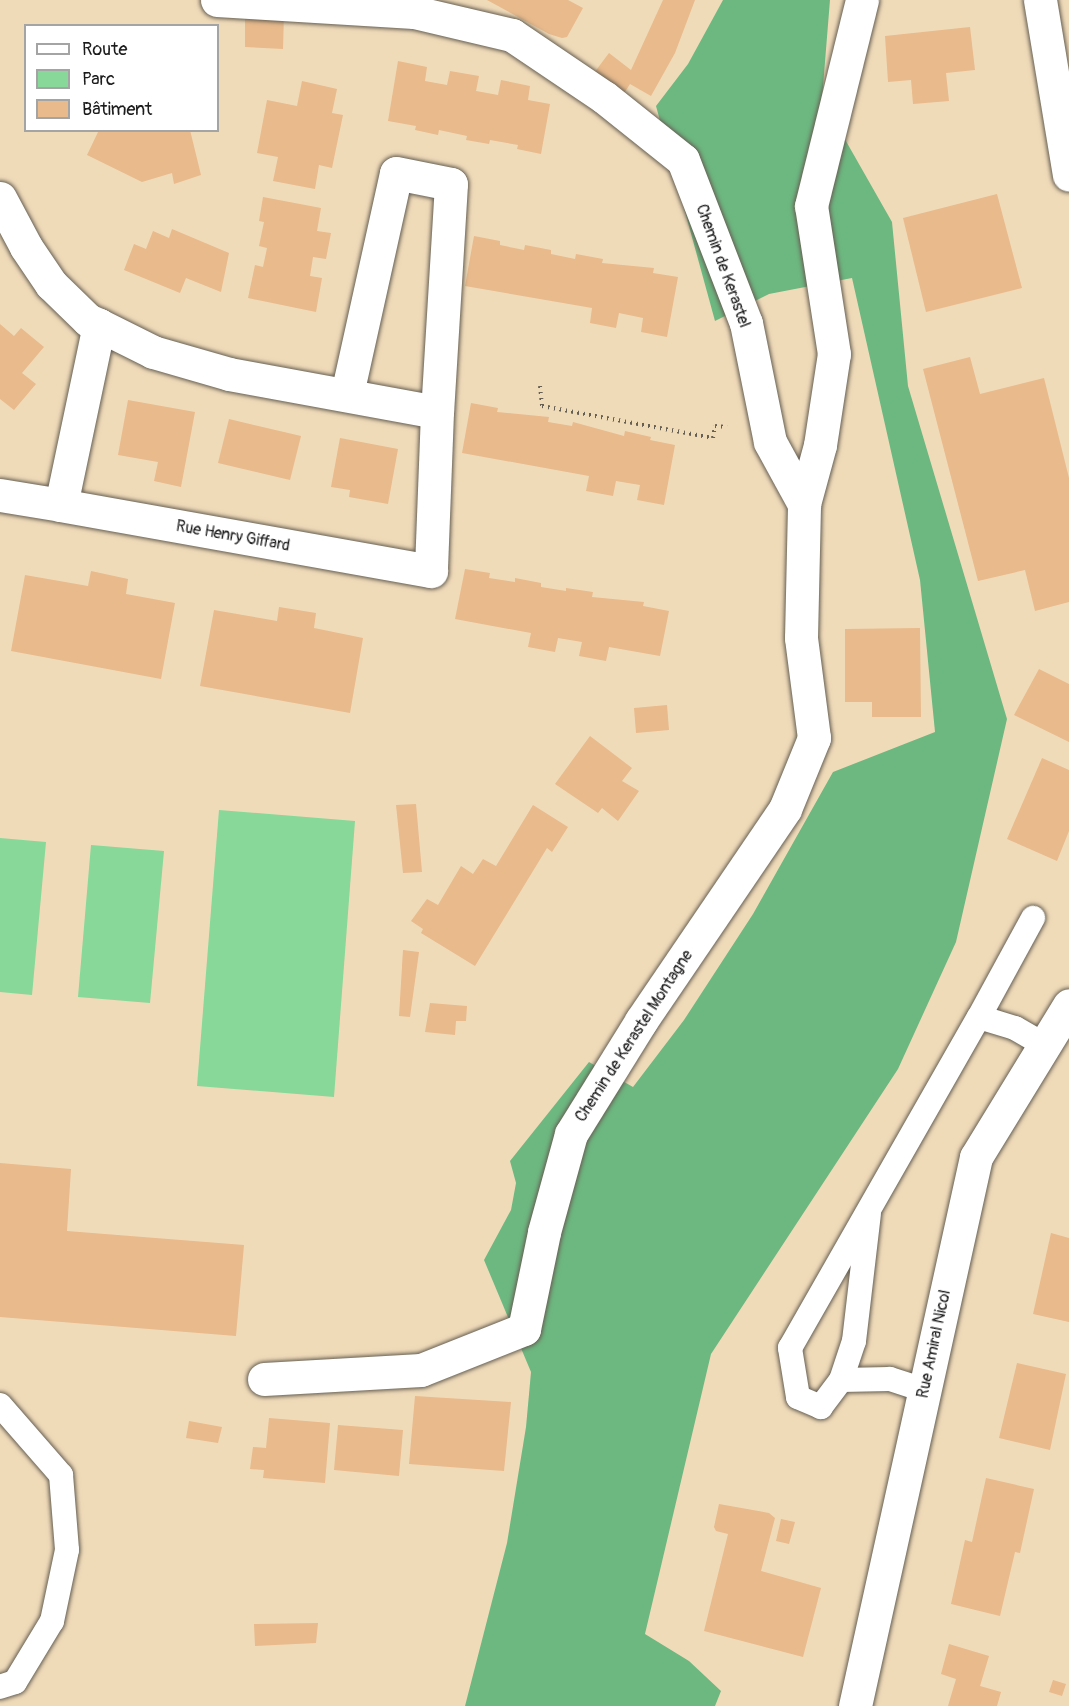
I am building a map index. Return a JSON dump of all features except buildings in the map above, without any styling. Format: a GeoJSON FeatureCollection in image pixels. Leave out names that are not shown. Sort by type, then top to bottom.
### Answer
{"type":"FeatureCollection","features":[{"type":"Feature","properties":{"kind":"street","name":"Chemin de Kerastel"},"geometry":{"type":"LineString","coordinates":[[217,0],[414,12],[512,35],[604,97],[683,159],[746,323],[770,442],[804,504]]}},
{"type":"Feature","properties":{"kind":"street"},"geometry":{"type":"LineString","coordinates":[[804,504],[820,445],[834,354],[811,206],[862,0]]}},
{"type":"Feature","properties":{"kind":"street"},"geometry":{"type":"LineString","coordinates":[[1040,0],[1069,175]]}},
{"type":"Feature","properties":{"kind":"street","name":"Rue Henry Giffard"},"geometry":{"type":"LineString","coordinates":[[60,505],[430,571],[451,184],[396,173],[348,394]]}},
{"type":"Feature","properties":{"kind":"street"},"geometry":{"type":"LineString","coordinates":[[0,198],[26,247],[51,284],[88,320],[153,352],[230,374],[437,412]]}},
{"type":"Feature","properties":{"kind":"street"},"geometry":{"type":"LineString","coordinates":[[0,495],[60,505],[99,325]]}},
{"type":"Feature","properties":{"kind":"street","name":"Chemin de Kerastel Montagne"},"geometry":{"type":"LineString","coordinates":[[264,1378],[421,1370],[524,1329],[544,1232],[571,1134],[641,1021],[785,809],[814,738],[801,638],[804,504]]}},
{"type":"Feature","properties":{"kind":"street","name":"Rue Amiral Nicol"},"geometry":{"type":"LineString","coordinates":[[855,1706],[976,1157],[1069,1005]]}},
{"type":"Feature","properties":{"kind":"lane"},"geometry":{"type":"LineString","coordinates":[[870,1205],[854,1341],[841,1380],[821,1407],[798,1397],[790,1348],[870,1205],[979,1017],[1033,918]]}},
{"type":"Feature","properties":{"kind":"lane"},"geometry":{"type":"LineString","coordinates":[[979,1017],[1015,1028],[1044,1045]]}},
{"type":"Feature","properties":{"kind":"lane"},"geometry":{"type":"LineString","coordinates":[[841,1380],[891,1379],[924,1390]]}},
{"type":"Feature","properties":{"kind":"lane"},"geometry":{"type":"LineString","coordinates":[[0,1405],[61,1475],[67,1550],[52,1621],[15,1682],[0,1687]]}},
{"type":"Feature","properties":{"kind":"path"},"geometry":{"type":"LineString","coordinates":[[540,387],[542,406],[713,438],[715,426]]}},
{"type":"Feature","properties":{"kind":"green space"},"geometry":{"type":"Polygon","coordinates":[[[723,0],[830,0],[822,99],[892,222],[908,386],[1007,719],[956,942],[898,1069],[711,1354],[645,1634],[689,1661],[721,1691],[715,1706],[465,1706],[507,1543],[526,1427],[531,1372],[484,1260],[511,1210],[516,1183],[510,1161],[589,1062],[633,1087],[684,1020],[753,914],[833,772],[935,732],[920,580],[852,278],[769,294],[715,321],[656,106],[688,64],[723,0]]]}},
{"type":"Feature","properties":{"kind":"green space"},"geometry":{"type":"Polygon","coordinates":[[[219,810],[355,821],[334,1097],[197,1086],[219,810]]]}},
{"type":"Feature","properties":{"kind":"green space"},"geometry":{"type":"Polygon","coordinates":[[[0,838],[46,842],[32,995],[0,992],[0,838]]]}},
{"type":"Feature","properties":{"kind":"green space"},"geometry":{"type":"Polygon","coordinates":[[[91,845],[164,851],[150,1003],[78,997],[91,845]]]}}]}
